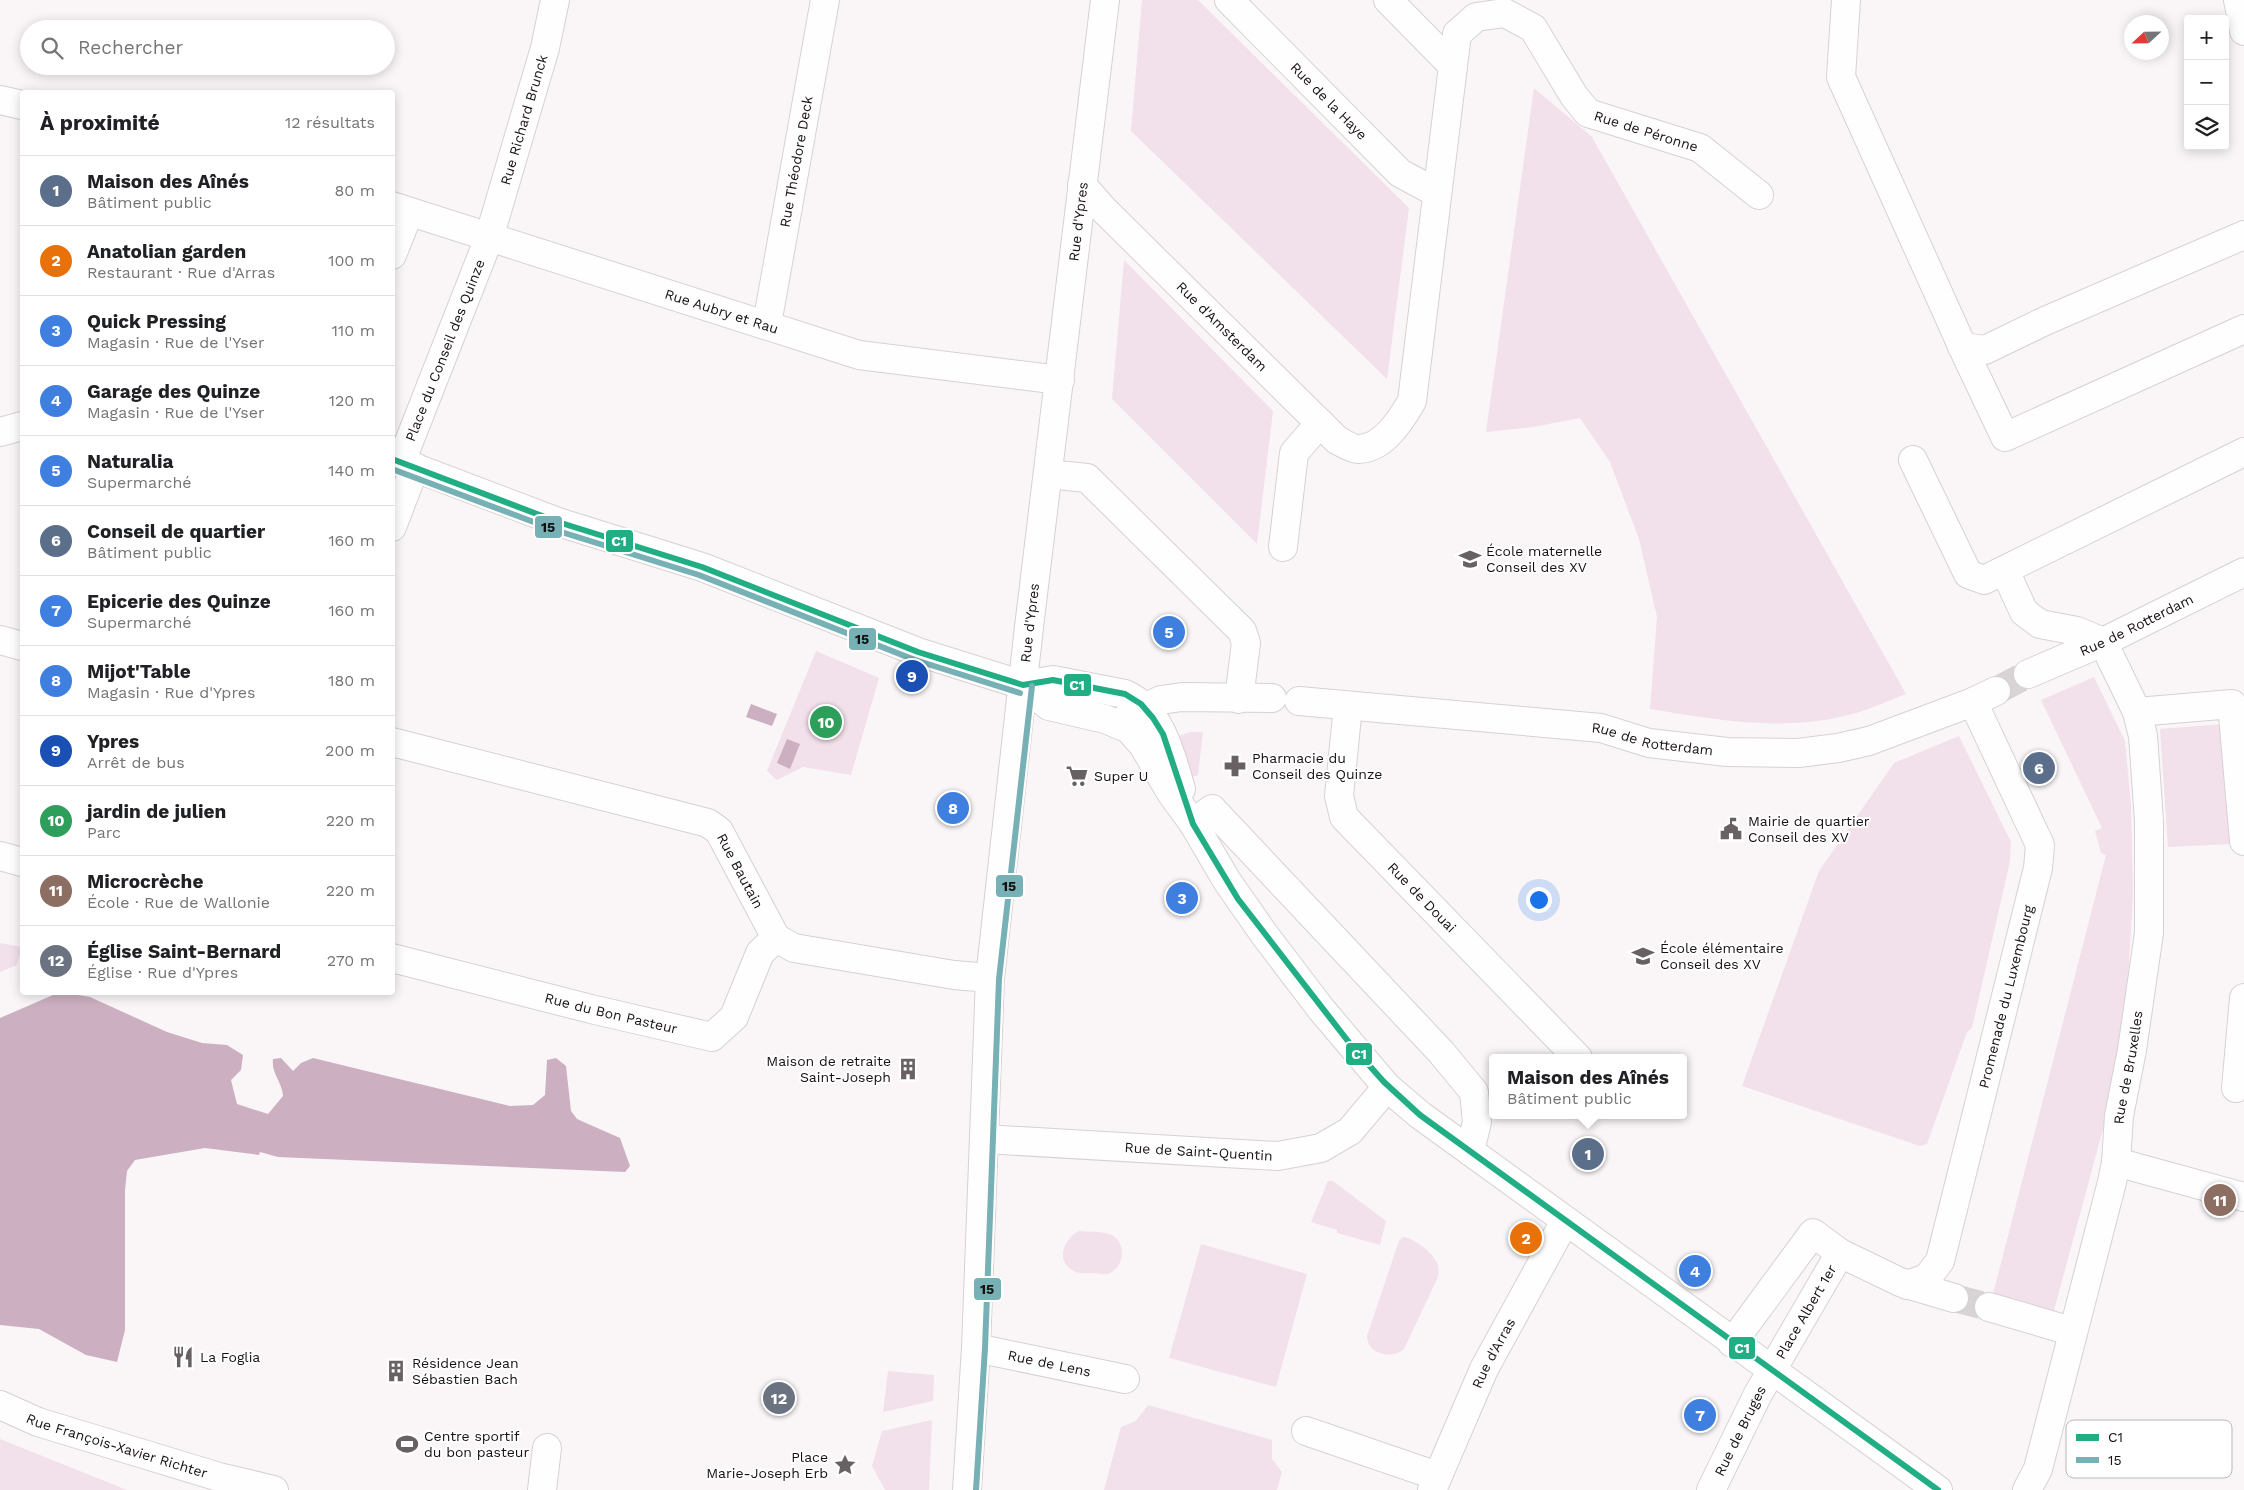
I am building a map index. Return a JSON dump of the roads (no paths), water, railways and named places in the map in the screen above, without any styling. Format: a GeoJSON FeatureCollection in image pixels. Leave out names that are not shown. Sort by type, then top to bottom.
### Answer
{"type":"FeatureCollection","features":[{"type":"Feature","properties":{"kind":"street","name":"Rue Richard Brunck"},"geometry":{"type":"LineString","coordinates":[[489,238],[545,48],[555,0]]}},
{"type":"Feature","properties":{"kind":"street","name":"Rue Théodore Deck"},"geometry":{"type":"LineString","coordinates":[[767,324],[825,0]]}},
{"type":"Feature","properties":{"kind":"street","name":"Rue d'Ypres"},"geometry":{"type":"LineString","coordinates":[[967,1490],[976,1348],[990,978],[1105,0]]}},
{"type":"Feature","properties":{"kind":"street","name":"Rue de la Haye"},"geometry":{"type":"LineString","coordinates":[[1228,0],[1400,173],[1437,193]]}},
{"type":"Feature","properties":{"kind":"street"},"geometry":{"type":"LineString","coordinates":[[1388,0],[1453,66]]}},
{"type":"Feature","properties":{"kind":"street"},"geometry":{"type":"LineString","coordinates":[[1846,0],[1841,78],[2005,437],[2244,329]]}},
{"type":"Feature","properties":{"kind":"street"},"geometry":{"type":"LineString","coordinates":[[2238,0],[2244,31]]}},
{"type":"Feature","properties":{"kind":"street","name":"Rue de Péronne"},"geometry":{"type":"LineString","coordinates":[[1372,446],[1399,423],[1412,401],[1457,34],[1476,17],[1506,13],[1533,28],[1574,96],[1588,113],[1700,148],[1759,195]]}},
{"type":"Feature","properties":{"kind":"street"},"geometry":{"type":"LineString","coordinates":[[0,100],[20,105]]}},
{"type":"Feature","properties":{"kind":"street","name":"Rue d'Amsterdam"},"geometry":{"type":"LineString","coordinates":[[1082,185],[1104,210],[1337,440],[1357,450],[1372,446]]}},
{"type":"Feature","properties":{"kind":"street","name":"Rue Aubry et Rau"},"geometry":{"type":"LineString","coordinates":[[401,209],[767,324],[859,355],[1060,380]]}},
{"type":"Feature","properties":{"kind":"street"},"geometry":{"type":"LineString","coordinates":[[395,240],[401,209]]}},
{"type":"Feature","properties":{"kind":"street"},"geometry":{"type":"LineString","coordinates":[[1962,346],[1985,350],[2045,321],[2244,235]]}},
{"type":"Feature","properties":{"kind":"street","name":"Place du Conseil des Quinze"},"geometry":{"type":"LineString","coordinates":[[395,510],[403,463],[489,238]]}},
{"type":"Feature","properties":{"kind":"street"},"geometry":{"type":"LineString","coordinates":[[1283,547],[1294,453],[1320,423]]}},
{"type":"Feature","properties":{"kind":"street"},"geometry":{"type":"LineString","coordinates":[[0,432],[20,427]]}},
{"type":"Feature","properties":{"kind":"street"},"geometry":{"type":"LineString","coordinates":[[1913,460],[1968,574],[1984,580],[2244,452]]}},
{"type":"Feature","properties":{"kind":"street"},"geometry":{"type":"LineString","coordinates":[[403,463],[558,522],[702,567],[918,652],[1023,685],[1049,706],[1105,720],[1129,729],[1193,823],[1227,881],[1264,934],[1321,1008],[1387,1087],[1420,1115],[1772,1372],[1792,1383],[1938,1490]]}},
{"type":"Feature","properties":{"kind":"street"},"geometry":{"type":"LineString","coordinates":[[1048,474],[1087,478],[1242,631],[1246,643],[1239,700]]}},
{"type":"Feature","properties":{"kind":"street"},"geometry":{"type":"LineString","coordinates":[[2005,571],[2024,612],[2040,624],[2077,631],[2103,642]]}},
{"type":"Feature","properties":{"kind":"street","name":"Rue de Rotterdam"},"geometry":{"type":"LineString","coordinates":[[2028,674],[2103,642],[2244,572]]}},
{"type":"Feature","properties":{"kind":"street"},"geometry":{"type":"LineString","coordinates":[[0,640],[20,645]]}},
{"type":"Feature","properties":{"kind":"street","name":"Rue de Bruxelles"},"geometry":{"type":"LineString","coordinates":[[2027,1490],[2040,1460],[2116,1162],[2119,1116],[2132,1050],[2149,933],[2149,821],[2144,736],[2137,712],[2103,642]]}},
{"type":"Feature","properties":{"kind":"street"},"geometry":{"type":"LineString","coordinates":[[1023,685],[1053,680],[1125,694],[1136,699],[1163,733],[1193,823]]}},
{"type":"Feature","properties":{"kind":"street"},"geometry":{"type":"LineString","coordinates":[[2137,712],[2238,696],[2244,841]]}},
{"type":"Feature","properties":{"kind":"street"},"geometry":{"type":"LineString","coordinates":[[1105,720],[1127,716],[1161,700],[1182,697],[1239,700],[1272,698]]}},
{"type":"Feature","properties":{"kind":"street","name":"Rue de Rotterdam"},"geometry":{"type":"LineString","coordinates":[[1299,701],[1601,728],[1649,743],[1727,752],[1798,753],[1838,748],[1869,741],[1984,697]]}},
{"type":"Feature","properties":{"kind":"street","name":"Promenade du Luxembourg"},"geometry":{"type":"LineString","coordinates":[[1907,1285],[1927,1278],[1940,1261],[2038,868],[2040,845],[1984,697]]}},
{"type":"Feature","properties":{"kind":"street","name":"Rue de Douai"},"geometry":{"type":"LineString","coordinates":[[1348,706],[1339,796],[1344,817],[1574,1054]]}},
{"type":"Feature","properties":{"kind":"street","name":"Rue Bautain"},"geometry":{"type":"LineString","coordinates":[[395,743],[708,823],[719,831],[776,938]]}},
{"type":"Feature","properties":{"kind":"street"},"geometry":{"type":"LineString","coordinates":[[1193,823],[1212,809],[1441,1052],[1474,1092],[1477,1122],[1470,1151]]}},
{"type":"Feature","properties":{"kind":"street"},"geometry":{"type":"LineString","coordinates":[[0,856],[20,861]]}},
{"type":"Feature","properties":{"kind":"street"},"geometry":{"type":"LineString","coordinates":[[776,938],[794,948],[954,975],[990,978]]}},
{"type":"Feature","properties":{"kind":"street","name":"Rue du Bon Pasteur"},"geometry":{"type":"LineString","coordinates":[[395,959],[591,1009],[712,1036],[734,1017],[760,953],[776,938]]}},
{"type":"Feature","properties":{"kind":"street"},"geometry":{"type":"LineString","coordinates":[[2236,1088],[2244,998]]}},
{"type":"Feature","properties":{"kind":"street","name":"Rue de Saint-Quentin"},"geometry":{"type":"LineString","coordinates":[[984,1139],[1278,1156],[1321,1148],[1350,1132],[1387,1087]]}},
{"type":"Feature","properties":{"kind":"street"},"geometry":{"type":"LineString","coordinates":[[2116,1162],[2244,1197]]}},
{"type":"Feature","properties":{"kind":"street","name":"Rue d'Arras"},"geometry":{"type":"LineString","coordinates":[[1434,1483],[1484,1369],[1565,1221]]}},
{"type":"Feature","properties":{"kind":"street","name":"Place Albert 1er"},"geometry":{"type":"LineString","coordinates":[[1732,1342],[1812,1233],[1840,1253],[1907,1285],[1954,1298]]}},
{"type":"Feature","properties":{"kind":"street","name":"Place Albert 1er"},"geometry":{"type":"LineString","coordinates":[[1772,1372],[1840,1253]]}},
{"type":"Feature","properties":{"kind":"street"},"geometry":{"type":"LineString","coordinates":[[1989,1307],[2064,1329]]}},
{"type":"Feature","properties":{"kind":"street","name":"Rue de Lens"},"geometry":{"type":"LineString","coordinates":[[976,1348],[1125,1379]]}},
{"type":"Feature","properties":{"kind":"street","name":"Rue de Bruges"},"geometry":{"type":"LineString","coordinates":[[1711,1490],[1758,1394],[1772,1372]]}},
{"type":"Feature","properties":{"kind":"street","name":"Rue François-Xavier Richter"},"geometry":{"type":"LineString","coordinates":[[0,1405],[38,1422],[236,1485],[274,1490]]}},
{"type":"Feature","properties":{"kind":"street"},"geometry":{"type":"LineString","coordinates":[[1306,1431],[1434,1483]]}},
{"type":"Feature","properties":{"kind":"street"},"geometry":{"type":"LineString","coordinates":[[542,1490],[547,1448]]}},
{"type":"Feature","properties":{"kind":"tunnel"},"geometry":{"type":"LineString","coordinates":[[1996,691],[2028,674]]}},
{"type":"Feature","properties":{"kind":"tunnel"},"geometry":{"type":"LineString","coordinates":[[1954,1298],[1989,1307]]}},
{"type":"Feature","properties":{"kind":"place","name":"École maternelle Conseil des XV"},"geometry":{"type":"Point","coordinates":[1470,559]}},
{"type":"Feature","properties":{"kind":"place","name":"Naturalia"},"geometry":{"type":"Point","coordinates":[1169,632]}},
{"type":"Feature","properties":{"kind":"place","name":"Ypres"},"geometry":{"type":"Point","coordinates":[912,676]}},
{"type":"Feature","properties":{"kind":"place","name":"jardin de julien"},"geometry":{"type":"Point","coordinates":[826,722]}},
{"type":"Feature","properties":{"kind":"place","name":"Pharmacie du Conseil des Quinze"},"geometry":{"type":"Point","coordinates":[1235,766]}},
{"type":"Feature","properties":{"kind":"place","name":"Conseil de quartier"},"geometry":{"type":"Point","coordinates":[2039,768]}},
{"type":"Feature","properties":{"kind":"place","name":"Super U"},"geometry":{"type":"Point","coordinates":[1077,776]}},
{"type":"Feature","properties":{"kind":"place","name":"Mijot'Table"},"geometry":{"type":"Point","coordinates":[953,808]}},
{"type":"Feature","properties":{"kind":"place","name":"Mairie de quartier Conseil des XV"},"geometry":{"type":"Point","coordinates":[1731,829]}},
{"type":"Feature","properties":{"kind":"place","name":"Quick Pressing"},"geometry":{"type":"Point","coordinates":[1182,898]}},
{"type":"Feature","properties":{"kind":"place","name":"École élémentaire Conseil des XV"},"geometry":{"type":"Point","coordinates":[1643,956]}},
{"type":"Feature","properties":{"kind":"place","name":"Maison de retraite Saint-Joseph"},"geometry":{"type":"Point","coordinates":[908,1069]}},
{"type":"Feature","properties":{"kind":"place","name":"Maison des Aînés"},"geometry":{"type":"Point","coordinates":[1588,1154]}},
{"type":"Feature","properties":{"kind":"place","name":"Microcrèche"},"geometry":{"type":"Point","coordinates":[2220,1200]}},
{"type":"Feature","properties":{"kind":"place","name":"Anatolian garden"},"geometry":{"type":"Point","coordinates":[1526,1238]}},
{"type":"Feature","properties":{"kind":"place","name":"Garage des Quinze"},"geometry":{"type":"Point","coordinates":[1695,1271]}},
{"type":"Feature","properties":{"kind":"place","name":"La Foglia"},"geometry":{"type":"Point","coordinates":[183,1357]}},
{"type":"Feature","properties":{"kind":"place","name":"Résidence Jean Sébastien Bach"},"geometry":{"type":"Point","coordinates":[396,1371]}},
{"type":"Feature","properties":{"kind":"place","name":"Église Saint-Bernard"},"geometry":{"type":"Point","coordinates":[779,1398]}},
{"type":"Feature","properties":{"kind":"place","name":"Epicerie des Quinze"},"geometry":{"type":"Point","coordinates":[1700,1415]}},
{"type":"Feature","properties":{"kind":"place","name":"Centre sportif du bon pasteur"},"geometry":{"type":"Point","coordinates":[407,1444]}},
{"type":"Feature","properties":{"kind":"place","name":"Place Marie-Joseph Erb"},"geometry":{"type":"Point","coordinates":[845,1465]}}]}
